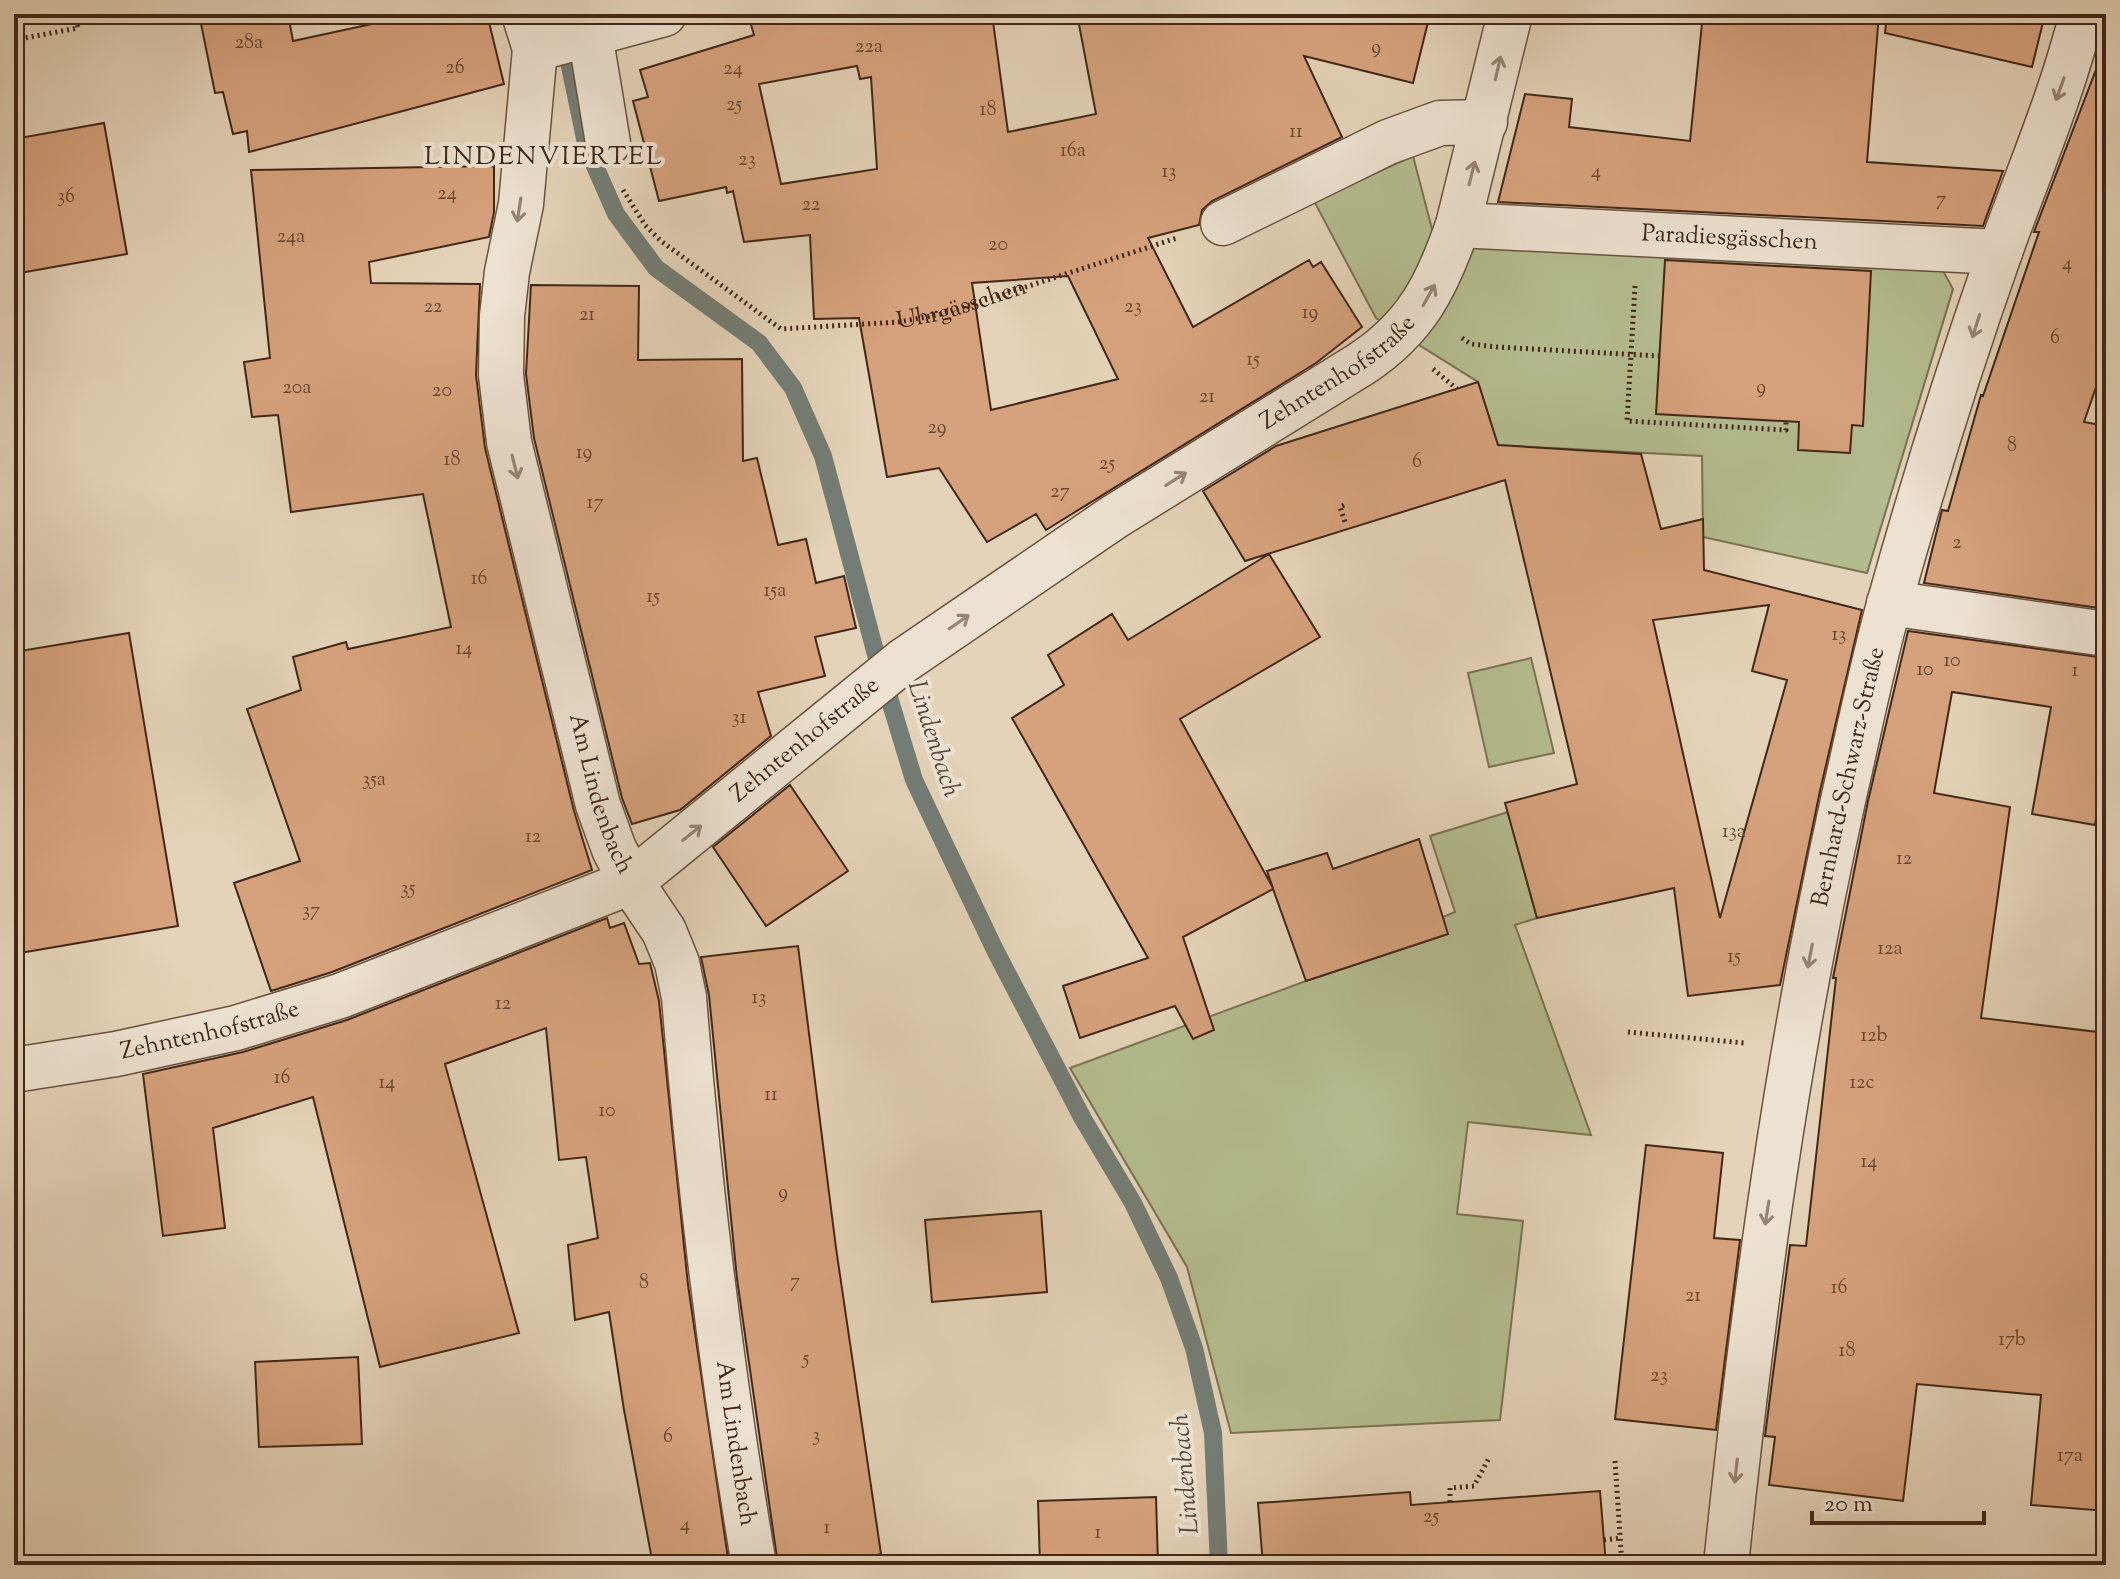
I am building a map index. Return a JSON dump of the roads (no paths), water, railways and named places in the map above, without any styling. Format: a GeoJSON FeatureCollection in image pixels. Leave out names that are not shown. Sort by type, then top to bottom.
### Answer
{"type":"FeatureCollection","features":[{"type":"Feature","properties":{"kind":"street"},"geometry":{"type":"LineString","coordinates":[[608,143],[555,36],[664,14]]}},
{"type":"Feature","properties":{"kind":"street","name":"Zehntenhofstraße"},"geometry":{"type":"LineString","coordinates":[[14,1070],[116,1054],[236,1028],[340,996],[631,882],[882,679],[1114,517],[1379,352],[1409,323],[1438,279],[1458,225],[1510,14]]}},
{"type":"Feature","properties":{"kind":"street","name":"Bernhard-Schwarz-Straße"},"geometry":{"type":"LineString","coordinates":[[1726,1565],[1761,1255],[1793,1048],[1821,901],[1889,603],[2000,252],[2070,64],[2082,14]]}},
{"type":"Feature","properties":{"kind":"street","name":"Am Lindenbach"},"geometry":{"type":"LineString","coordinates":[[555,36],[507,272],[502,316],[501,375],[509,442],[598,805],[614,849],[631,882],[664,931],[677,963],[684,997],[709,1268],[754,1565]]}},
{"type":"Feature","properties":{"kind":"street"},"geometry":{"type":"LineString","coordinates":[[1223,223],[1388,142],[1440,123],[1485,122]]}},
{"type":"Feature","properties":{"kind":"street","name":"Paradiesgässchen"},"geometry":{"type":"LineString","coordinates":[[1458,225],[2000,252]]}},
{"type":"Feature","properties":{"kind":"street"},"geometry":{"type":"LineString","coordinates":[[1889,603],[2106,634]]}},
{"type":"Feature","properties":{"kind":"waterway","name":"Lindenbach"},"geometry":{"type":"LineString","coordinates":[[559,14],[587,148],[616,214],[656,268],[759,343],[793,388],[823,456],[875,651],[914,780],[995,950],[1083,1119],[1133,1203],[1169,1278],[1194,1348],[1213,1433],[1219,1565]]}},
{"type":"Feature","properties":{"kind":"district","name":"LINDENVIERTEL"},"geometry":{"type":"Point","coordinates":[544,157]}}]}
